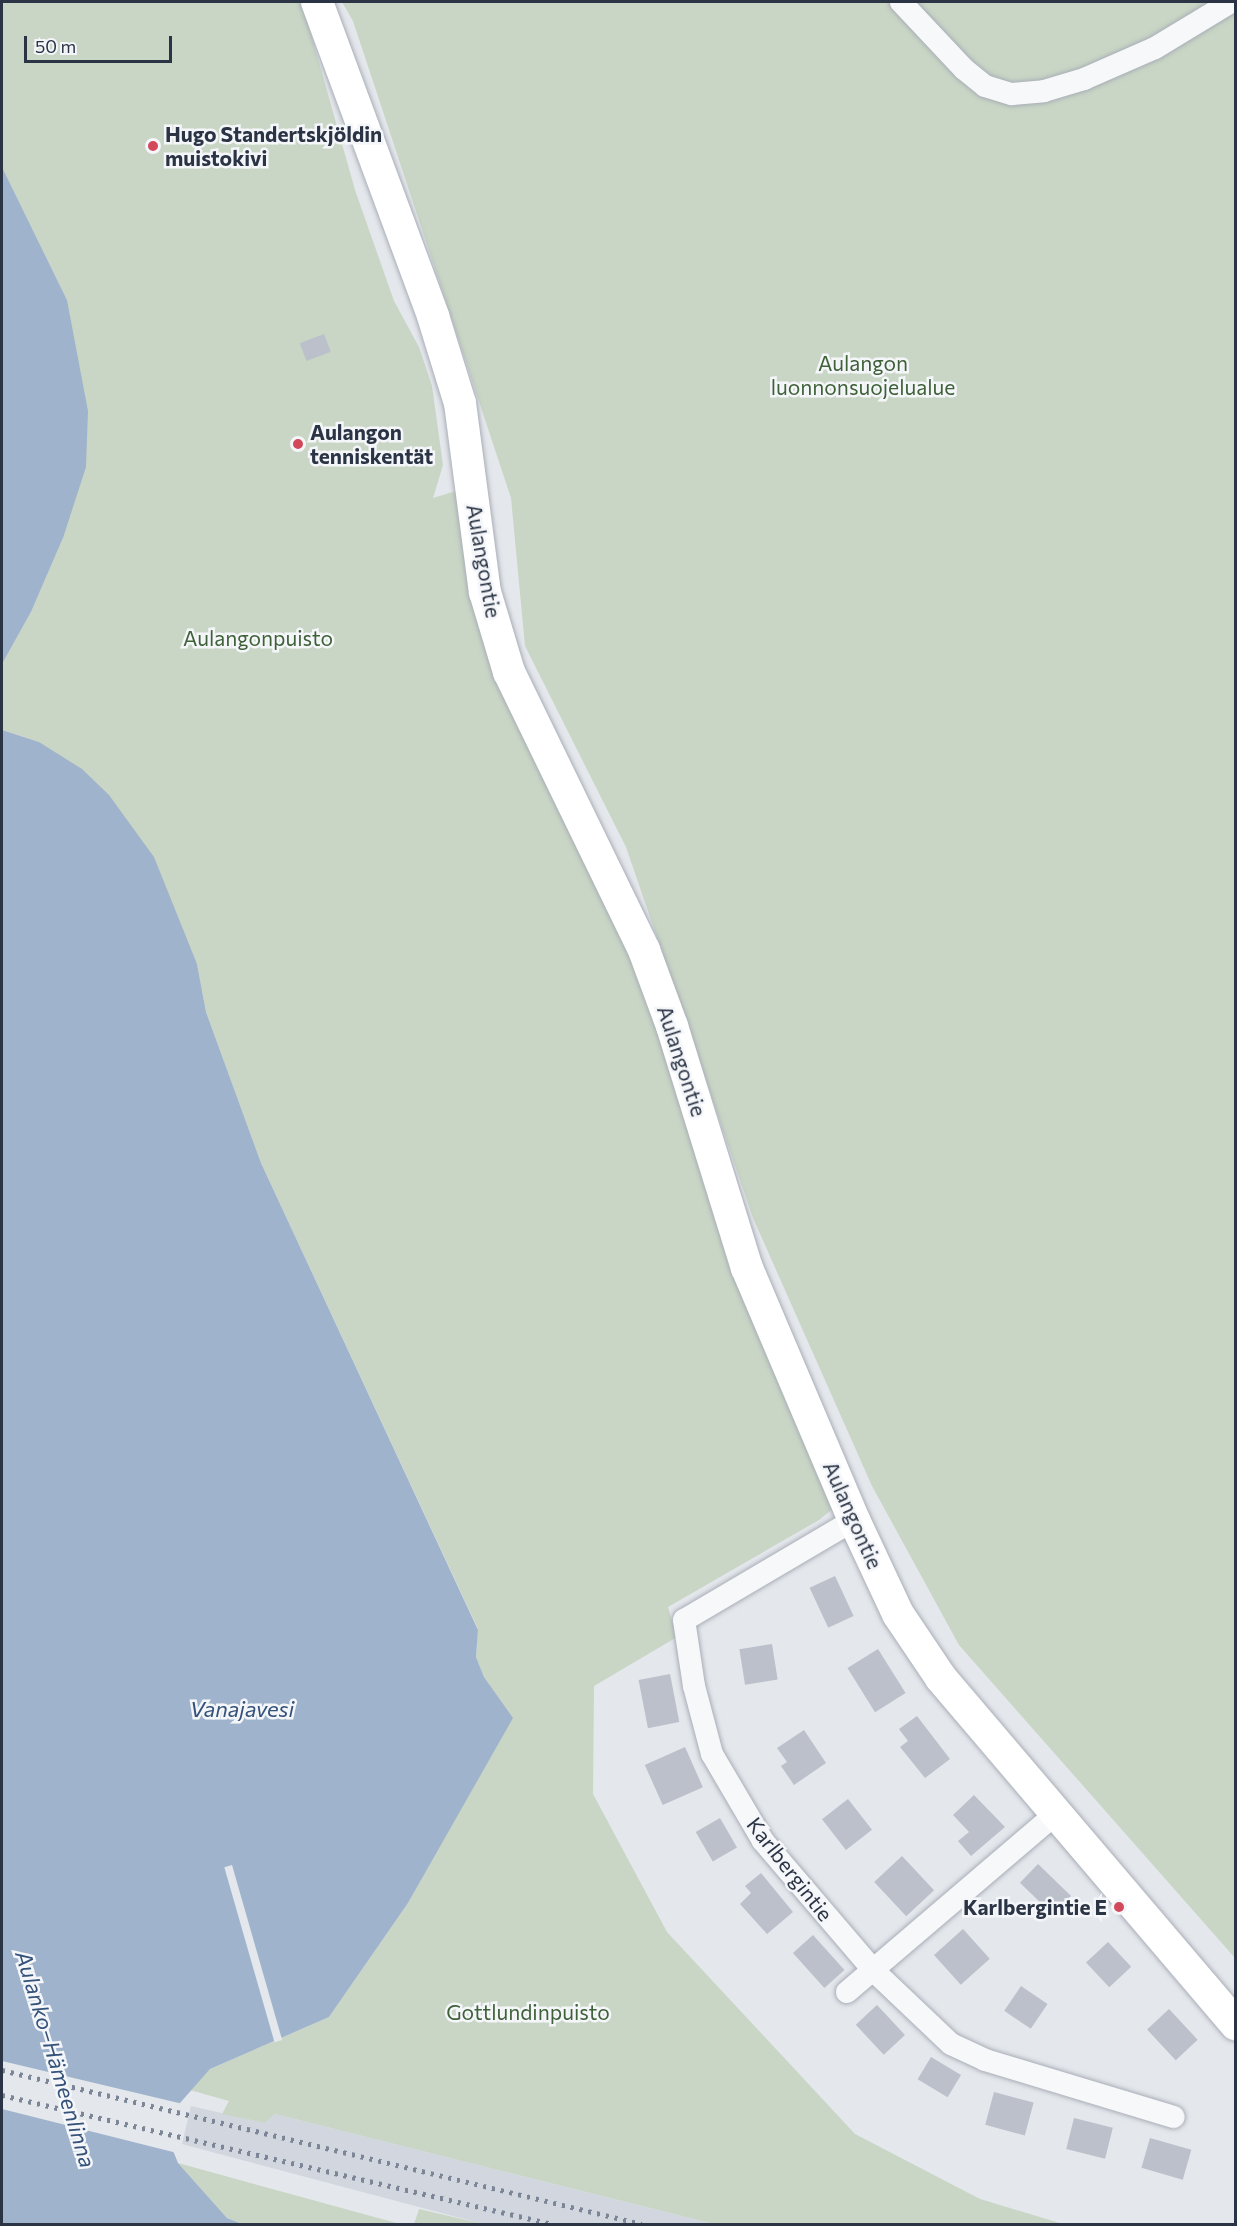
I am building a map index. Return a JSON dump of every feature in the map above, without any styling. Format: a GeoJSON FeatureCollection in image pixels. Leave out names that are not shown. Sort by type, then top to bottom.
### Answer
{"type":"FeatureCollection","features":[{"type":"Feature","properties":{"kind":"main road","name":"Aulangontie"},"geometry":{"type":"LineString","coordinates":[[317,2],[433,316],[460,404],[485,592],[509,672],[644,950],[672,1026],[747,1268],[854,1520],[898,1614],[935,1669],[1054,1815],[1236,2025]]}},
{"type":"Feature","properties":{"kind":"street"},"geometry":{"type":"LineString","coordinates":[[901,2],[964,69],[986,86],[1012,94],[1044,91],[1084,79],[1155,48],[1231,2]]}},
{"type":"Feature","properties":{"kind":"street","name":"Karlbergintie"},"geometry":{"type":"LineString","coordinates":[[854,1520],[684,1620],[697,1698],[712,1754],[726,1781],[763,1841],[874,1971],[951,2044],[985,2061],[1174,2117]]}},
{"type":"Feature","properties":{"kind":"street"},"geometry":{"type":"LineString","coordinates":[[847,1992],[1054,1815]]}},
{"type":"Feature","properties":{"kind":"shaded area"},"geometry":{"type":"Polygon","coordinates":[[[191,2106],[265,2123],[275,2114],[714,2224],[483,2224],[182,2144],[191,2106]]]}},
{"type":"Feature","properties":{"kind":"green space","name":"Aulangonpuisto"},"geometry":{"type":"Polygon","coordinates":[[[2,2],[302,2],[355,190],[394,301],[419,347],[432,386],[443,465],[433,498],[456,491],[626,937],[835,1507],[819,1520],[668,1607],[677,1637],[594,1686],[593,1794],[667,1932],[855,2134],[980,2199],[1063,2224],[714,2224],[275,2114],[265,2123],[222,2114],[229,2101],[190,2090],[210,2069],[329,2017],[408,1903],[512,1718],[484,1677],[476,1657],[478,1629],[261,1163],[206,1012],[197,964],[39,742],[2,730],[2,664],[31,612],[63,538],[67,300],[2,167],[2,2]]]}},
{"type":"Feature","properties":{"kind":"green space","name":"Aulangon luonnonsuojelualue"},"geometry":{"type":"Polygon","coordinates":[[[342,2],[1235,2],[1235,1958],[959,1645],[872,1486],[753,1218],[626,847],[525,646],[511,498],[353,21],[342,2]]]}},
{"type":"Feature","properties":{"kind":"green space"},"geometry":{"type":"Polygon","coordinates":[[[178,2163],[400,2224],[242,2224],[227,2218],[178,2163]]]}},
{"type":"Feature","properties":{"kind":"green space"},"geometry":{"type":"Polygon","coordinates":[[[419,2209],[436,2213],[483,2224],[414,2224],[419,2209]]]}},
{"type":"Feature","properties":{"kind":"water"},"geometry":{"type":"Polygon","coordinates":[[[2,167],[67,300],[88,411],[86,467],[63,538],[31,612],[2,664],[2,167]]]}},
{"type":"Feature","properties":{"kind":"water","name":"Vanajavesi"},"geometry":{"type":"Polygon","coordinates":[[[2,730],[39,742],[82,769],[109,795],[154,857],[197,964],[206,1012],[261,1163],[478,1630],[476,1657],[484,1677],[513,1718],[408,1903],[329,2017],[210,2069],[180,2103],[170,2143],[178,2163],[227,2218],[242,2224],[2,2224],[2,730]]]}},
{"type":"Feature","properties":{"kind":"pier"},"geometry":{"type":"Polygon","coordinates":[[[232,1865],[282,2040],[274,2042],[224,1867],[232,1865]]]}},
{"type":"Feature","properties":{"kind":"pier"},"geometry":{"type":"Polygon","coordinates":[[[2,2061],[183,2104],[174,2143],[177,2153],[2,2109],[2,2061]]]}},
{"type":"Feature","properties":{"kind":"building"},"geometry":{"type":"Polygon","coordinates":[[[324,334],[331,352],[307,361],[300,343],[324,334]]]}},
{"type":"Feature","properties":{"kind":"building"},"geometry":{"type":"Polygon","coordinates":[[[835,1576],[854,1616],[828,1628],[810,1588],[835,1576]]]}},
{"type":"Feature","properties":{"kind":"building"},"geometry":{"type":"Polygon","coordinates":[[[772,1644],[778,1680],[745,1685],[739,1649],[772,1644]]]}},
{"type":"Feature","properties":{"kind":"building"},"geometry":{"type":"Polygon","coordinates":[[[878,1649],[906,1693],[875,1712],[847,1668],[878,1649]]]}},
{"type":"Feature","properties":{"kind":"building"},"geometry":{"type":"Polygon","coordinates":[[[670,1674],[679,1722],[648,1728],[639,1680],[670,1674]]]}},
{"type":"Feature","properties":{"kind":"building"},"geometry":{"type":"Polygon","coordinates":[[[917,1716],[950,1759],[925,1778],[900,1747],[908,1741],[899,1729],[917,1716]]]}},
{"type":"Feature","properties":{"kind":"building"},"geometry":{"type":"Polygon","coordinates":[[[804,1730],[826,1763],[794,1785],[781,1766],[787,1762],[777,1748],[804,1730]]]}},
{"type":"Feature","properties":{"kind":"building"},"geometry":{"type":"Polygon","coordinates":[[[685,1747],[703,1787],[663,1805],[645,1765],[685,1747]]]}},
{"type":"Feature","properties":{"kind":"building"},"geometry":{"type":"Polygon","coordinates":[[[974,1795],[1005,1827],[971,1856],[958,1841],[969,1832],[953,1815],[974,1795]]]}},
{"type":"Feature","properties":{"kind":"building"},"geometry":{"type":"Polygon","coordinates":[[[848,1799],[872,1830],[846,1850],[822,1819],[848,1799]]]}},
{"type":"Feature","properties":{"kind":"building"},"geometry":{"type":"Polygon","coordinates":[[[720,1818],[737,1847],[713,1861],[696,1832],[720,1818]]]}},
{"type":"Feature","properties":{"kind":"building"},"geometry":{"type":"Polygon","coordinates":[[[902,1856],[934,1890],[906,1916],[874,1882],[902,1856]]]}},
{"type":"Feature","properties":{"kind":"building"},"geometry":{"type":"Polygon","coordinates":[[[1038,1864],[1071,1896],[1053,1915],[1020,1883],[1038,1864]]]}},
{"type":"Feature","properties":{"kind":"building"},"geometry":{"type":"Polygon","coordinates":[[[761,1873],[793,1912],[767,1934],[740,1904],[751,1893],[745,1886],[761,1873]]]}},
{"type":"Feature","properties":{"kind":"building"},"geometry":{"type":"Polygon","coordinates":[[[963,1929],[990,1959],[961,1985],[934,1955],[963,1929]]]}},
{"type":"Feature","properties":{"kind":"building"},"geometry":{"type":"Polygon","coordinates":[[[813,1935],[844,1970],[824,1988],[793,1953],[813,1935]]]}},
{"type":"Feature","properties":{"kind":"building"},"geometry":{"type":"Polygon","coordinates":[[[1108,1942],[1131,1967],[1109,1987],[1086,1962],[1108,1942]]]}},
{"type":"Feature","properties":{"kind":"building"},"geometry":{"type":"Polygon","coordinates":[[[1021,1986],[1048,2004],[1031,2029],[1004,2011],[1021,1986]]]}},
{"type":"Feature","properties":{"kind":"building"},"geometry":{"type":"Polygon","coordinates":[[[877,2005],[905,2035],[884,2055],[856,2025],[877,2005]]]}},
{"type":"Feature","properties":{"kind":"building"},"geometry":{"type":"Polygon","coordinates":[[[1169,2009],[1198,2040],[1176,2060],[1147,2029],[1169,2009]]]}},
{"type":"Feature","properties":{"kind":"building"},"geometry":{"type":"Polygon","coordinates":[[[931,2057],[961,2075],[948,2097],[918,2079],[931,2057]]]}},
{"type":"Feature","properties":{"kind":"building"},"geometry":{"type":"Polygon","coordinates":[[[994,2092],[1034,2103],[1025,2135],[985,2125],[994,2092]]]}},
{"type":"Feature","properties":{"kind":"building"},"geometry":{"type":"Polygon","coordinates":[[[1074,2118],[1113,2128],[1105,2159],[1066,2149],[1074,2118]]]}},
{"type":"Feature","properties":{"kind":"building"},"geometry":{"type":"Polygon","coordinates":[[[1150,2138],[1191,2150],[1183,2180],[1141,2168],[1150,2138]]]}},
{"type":"Feature","properties":{"kind":"railway"},"geometry":{"type":"LineString","coordinates":[[2,2070],[642,2224]]}},
{"type":"Feature","properties":{"kind":"railway"},"geometry":{"type":"LineString","coordinates":[[2,2095],[552,2224]]}},
{"type":"Feature","properties":{"kind":"place","name":"Hugo Standertskjöldin muistokivi"},"geometry":{"type":"Point","coordinates":[153,146]}},
{"type":"Feature","properties":{"kind":"place","name":"Aulangon tenniskentät"},"geometry":{"type":"Point","coordinates":[298,444]}},
{"type":"Feature","properties":{"kind":"place","name":"Karlbergintie E"},"geometry":{"type":"Point","coordinates":[1119,1907]}},
{"type":"Feature","properties":{"kind":"park label","name":"Gottlundinpuisto"},"geometry":{"type":"Point","coordinates":[528,2012]}},
{"type":"Feature","properties":{"kind":"water label","name":"Aulanko–Hämeenlinna"},"geometry":{"type":"Point","coordinates":[56,2059]}}]}
